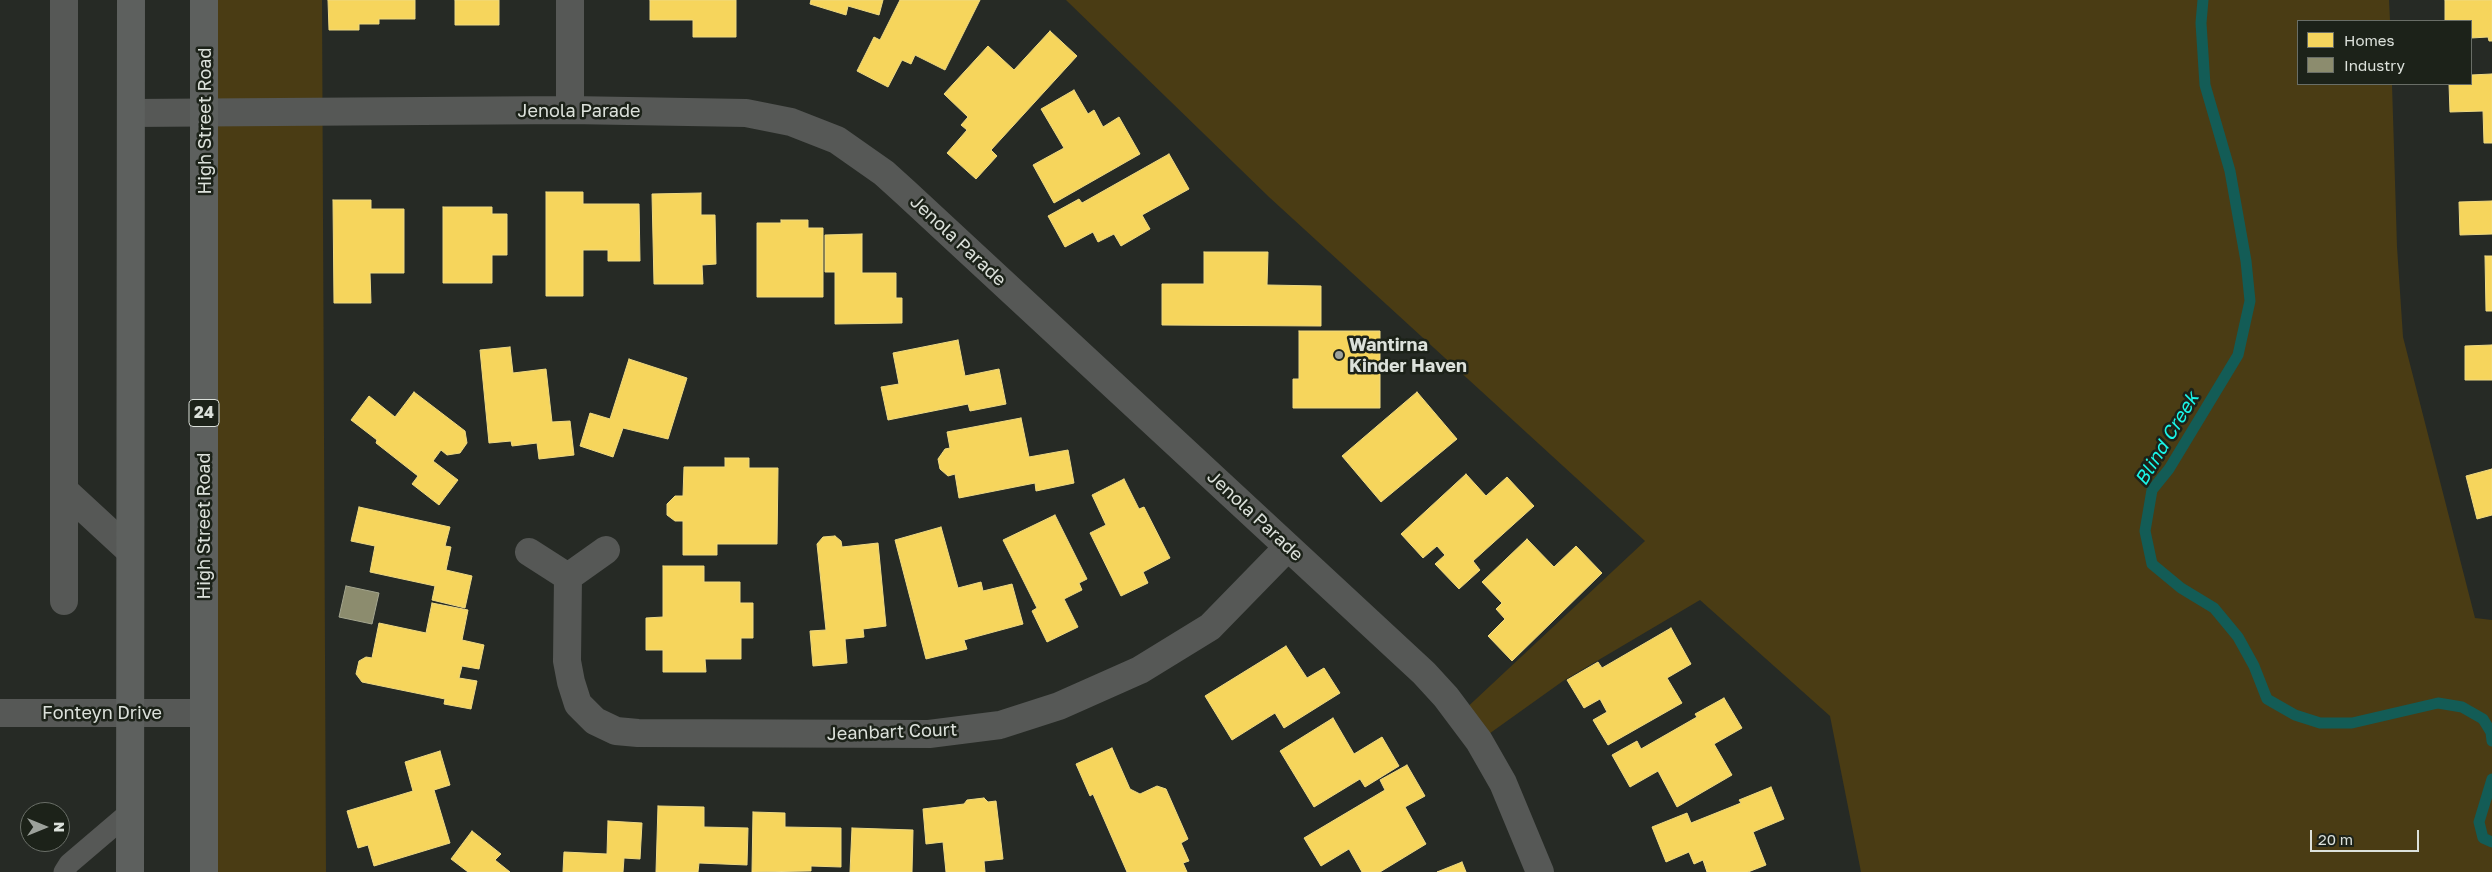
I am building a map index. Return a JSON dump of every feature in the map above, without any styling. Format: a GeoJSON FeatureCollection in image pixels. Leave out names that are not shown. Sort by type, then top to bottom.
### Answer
{"type":"FeatureCollection","features":[{"type":"Feature","properties":{"kind":"main road"},"geometry":{"type":"LineString","coordinates":[[130,872],[131,0]]}},
{"type":"Feature","properties":{"kind":"main road","name":"High Street Road"},"geometry":{"type":"LineString","coordinates":[[204,0],[204,872]]}},
{"type":"Feature","properties":{"kind":"street"},"geometry":{"type":"LineString","coordinates":[[64,0],[64,601]]}},
{"type":"Feature","properties":{"kind":"street"},"geometry":{"type":"LineString","coordinates":[[570,0],[570,110]]}},
{"type":"Feature","properties":{"kind":"street","name":"Jenola Parade"},"geometry":{"type":"LineString","coordinates":[[131,113],[570,110],[746,113],[792,122],[837,140],[869,162],[905,192],[1424,673],[1460,714],[1479,741],[1503,783],[1540,872]]}},
{"type":"Feature","properties":{"kind":"street"},"geometry":{"type":"LineString","coordinates":[[65,491],[130,551]]}},
{"type":"Feature","properties":{"kind":"street","name":"Jeanbart Court"},"geometry":{"type":"LineString","coordinates":[[568,576],[567,661],[570,682],[578,704],[595,721],[616,731],[638,734],[929,734],[1000,725],[1059,706],[1140,670],[1210,627],[1288,547]]}},
{"type":"Feature","properties":{"kind":"street"},"geometry":{"type":"LineString","coordinates":[[529,552],[568,576],[606,550]]}},
{"type":"Feature","properties":{"kind":"street","name":"Fonteyn Drive"},"geometry":{"type":"LineString","coordinates":[[0,713],[204,712]]}},
{"type":"Feature","properties":{"kind":"lane"},"geometry":{"type":"LineString","coordinates":[[64,872],[69,864],[130,812]]}},
{"type":"Feature","properties":{"kind":"shaded area"},"geometry":{"type":"Polygon","coordinates":[[[204,0],[322,0],[326,872],[204,872],[204,0]]]}},
{"type":"Feature","properties":{"kind":"shaded area"},"geometry":{"type":"Polygon","coordinates":[[[1066,0],[2389,0],[2390,20],[2297,20],[2297,85],[2392,85],[2397,247],[2403,337],[2475,618],[2492,620],[2492,872],[1861,872],[1830,716],[1700,600],[1563,681],[1479,741],[1460,714],[1645,541],[1269,197],[1066,0]]]}},
{"type":"Feature","properties":{"kind":"building: Homes"},"geometry":{"type":"Polygon","coordinates":[[[328,0],[415,0],[415,19],[379,19],[379,24],[359,24],[359,30],[329,30],[328,0]]]}},
{"type":"Feature","properties":{"kind":"building: Homes"},"geometry":{"type":"Polygon","coordinates":[[[455,0],[499,0],[499,25],[455,25],[455,0]]]}},
{"type":"Feature","properties":{"kind":"building: Homes"},"geometry":{"type":"Polygon","coordinates":[[[650,0],[736,0],[736,37],[693,37],[693,20],[650,20],[650,0]]]}},
{"type":"Feature","properties":{"kind":"building: Homes"},"geometry":{"type":"Polygon","coordinates":[[[811,0],[883,0],[879,15],[848,6],[846,15],[810,4],[811,0]]]}},
{"type":"Feature","properties":{"kind":"building: Homes"},"geometry":{"type":"Polygon","coordinates":[[[900,0],[980,0],[945,70],[915,55],[911,64],[902,60],[888,87],[857,71],[874,37],[880,40],[900,0]]]}},
{"type":"Feature","properties":{"kind":"building: Homes"},"geometry":{"type":"Polygon","coordinates":[[[2445,0],[2492,0],[2492,41],[2489,41],[2488,37],[2472,38],[2472,20],[2445,20],[2445,0]]]}},
{"type":"Feature","properties":{"kind":"building: Homes"},"geometry":{"type":"Polygon","coordinates":[[[1050,31],[1077,56],[991,150],[997,156],[976,179],[947,153],[967,130],[961,125],[968,117],[944,94],[988,46],[1014,70],[1050,31]]]}},
{"type":"Feature","properties":{"kind":"building: Homes"},"geometry":{"type":"Polygon","coordinates":[[[2492,74],[2492,143],[2484,143],[2483,111],[2450,112],[2449,85],[2472,85],[2472,75],[2492,74]]]}},
{"type":"Feature","properties":{"kind":"building: Homes"},"geometry":{"type":"Polygon","coordinates":[[[1074,90],[1088,114],[1094,110],[1103,127],[1119,117],[1140,154],[1054,203],[1033,165],[1064,148],[1041,109],[1074,90]]]}},
{"type":"Feature","properties":{"kind":"building: Homes"},"geometry":{"type":"Polygon","coordinates":[[[1169,154],[1189,189],[1142,215],[1150,229],[1121,246],[1114,234],[1098,242],[1093,232],[1065,247],[1048,216],[1079,199],[1082,203],[1169,154]]]}},
{"type":"Feature","properties":{"kind":"building: Homes"},"geometry":{"type":"Polygon","coordinates":[[[546,192],[583,192],[583,204],[639,204],[640,261],[608,261],[608,250],[583,250],[583,296],[546,296],[546,192]]]}},
{"type":"Feature","properties":{"kind":"building: Homes"},"geometry":{"type":"Polygon","coordinates":[[[701,193],[701,215],[715,215],[716,264],[702,265],[703,284],[654,284],[652,194],[701,193]]]}},
{"type":"Feature","properties":{"kind":"building: Homes"},"geometry":{"type":"Polygon","coordinates":[[[333,200],[371,200],[371,209],[404,209],[404,273],[370,273],[371,303],[334,303],[333,200]]]}},
{"type":"Feature","properties":{"kind":"building: Homes"},"geometry":{"type":"Polygon","coordinates":[[[2492,201],[2492,234],[2460,235],[2459,202],[2492,201]]]}},
{"type":"Feature","properties":{"kind":"building: Homes"},"geometry":{"type":"Polygon","coordinates":[[[443,207],[492,207],[492,214],[507,214],[507,255],[492,255],[492,283],[443,283],[443,207]]]}},
{"type":"Feature","properties":{"kind":"building: Homes"},"geometry":{"type":"Polygon","coordinates":[[[781,220],[808,220],[808,228],[823,228],[823,297],[757,297],[757,223],[781,223],[781,220]]]}},
{"type":"Feature","properties":{"kind":"building: Homes"},"geometry":{"type":"Polygon","coordinates":[[[862,234],[862,273],[896,273],[896,298],[902,298],[902,323],[835,324],[835,272],[825,272],[825,235],[862,234]]]}},
{"type":"Feature","properties":{"kind":"building: Homes"},"geometry":{"type":"Polygon","coordinates":[[[1204,252],[1268,252],[1267,285],[1321,286],[1321,326],[1162,325],[1162,284],[1204,284],[1204,252]]]}},
{"type":"Feature","properties":{"kind":"building: Homes"},"geometry":{"type":"Polygon","coordinates":[[[2485,256],[2492,256],[2492,311],[2486,311],[2485,256]]]}},
{"type":"Feature","properties":{"kind":"building: Homes","name":"Wantirna Kinder Haven"},"geometry":{"type":"Polygon","coordinates":[[[1299,331],[1380,331],[1380,408],[1293,408],[1293,379],[1299,379],[1299,331]]]}},
{"type":"Feature","properties":{"kind":"building: Homes"},"geometry":{"type":"Polygon","coordinates":[[[958,340],[965,376],[999,369],[1006,404],[970,411],[968,404],[888,420],[881,387],[899,384],[893,353],[958,340]]]}},
{"type":"Feature","properties":{"kind":"building: Homes"},"geometry":{"type":"Polygon","coordinates":[[[2492,345],[2492,380],[2465,380],[2465,346],[2492,345]]]}},
{"type":"Feature","properties":{"kind":"building: Homes"},"geometry":{"type":"Polygon","coordinates":[[[510,347],[513,373],[546,369],[552,422],[570,421],[574,455],[539,459],[537,443],[512,446],[511,441],[489,443],[480,350],[510,347]]]}},
{"type":"Feature","properties":{"kind":"building: Homes"},"geometry":{"type":"Polygon","coordinates":[[[629,359],[687,378],[668,439],[623,428],[613,457],[580,446],[590,413],[610,419],[629,359]]]}},
{"type":"Feature","properties":{"kind":"building: Homes"},"geometry":{"type":"Polygon","coordinates":[[[414,392],[465,431],[467,443],[460,453],[447,455],[441,450],[433,461],[458,480],[439,505],[412,484],[418,476],[376,443],[377,440],[351,420],[369,396],[395,417],[414,392]]]}},
{"type":"Feature","properties":{"kind":"building: Homes"},"geometry":{"type":"Polygon","coordinates":[[[1417,392],[1457,439],[1381,502],[1342,456],[1417,392]]]}},
{"type":"Feature","properties":{"kind":"building: Homes"},"geometry":{"type":"Polygon","coordinates":[[[1021,418],[1029,457],[1068,450],[1074,483],[1036,491],[1035,483],[959,498],[955,474],[948,476],[940,469],[938,459],[945,449],[950,448],[947,432],[1021,418]]]}},
{"type":"Feature","properties":{"kind":"building: Homes"},"geometry":{"type":"Polygon","coordinates":[[[725,458],[749,458],[749,468],[778,468],[777,544],[717,544],[717,555],[683,555],[683,521],[675,521],[667,515],[667,504],[675,496],[683,496],[684,467],[725,467],[725,458]]]}},
{"type":"Feature","properties":{"kind":"building: Homes"},"geometry":{"type":"Polygon","coordinates":[[[2492,469],[2492,515],[2477,519],[2466,476],[2492,469]]]}},
{"type":"Feature","properties":{"kind":"building: Homes"},"geometry":{"type":"Polygon","coordinates":[[[1466,474],[1486,496],[1507,477],[1534,506],[1473,561],[1480,570],[1459,589],[1435,564],[1445,555],[1437,546],[1423,558],[1401,534],[1466,474]]]}},
{"type":"Feature","properties":{"kind":"building: Homes"},"geometry":{"type":"Polygon","coordinates":[[[1124,479],[1139,509],[1144,507],[1170,558],[1143,572],[1148,583],[1121,596],[1090,533],[1106,525],[1092,495],[1124,479]]]}},
{"type":"Feature","properties":{"kind":"building: Homes"},"geometry":{"type":"Polygon","coordinates":[[[359,507],[450,527],[445,546],[451,547],[446,570],[472,576],[465,608],[432,600],[435,586],[370,572],[375,546],[351,541],[359,507]]]}},
{"type":"Feature","properties":{"kind":"building: Homes"},"geometry":{"type":"Polygon","coordinates":[[[1055,515],[1087,579],[1079,583],[1082,590],[1064,599],[1078,627],[1047,642],[1032,611],[1037,608],[1003,540],[1055,515]]]}},
{"type":"Feature","properties":{"kind":"building: Homes"},"geometry":{"type":"Polygon","coordinates":[[[941,527],[958,588],[981,582],[983,591],[1012,584],[1023,624],[964,640],[967,649],[926,659],[895,540],[941,527]]]}},
{"type":"Feature","properties":{"kind":"building: Homes"},"geometry":{"type":"Polygon","coordinates":[[[835,536],[841,541],[842,547],[878,543],[886,626],[863,629],[864,637],[845,639],[847,663],[813,666],[810,631],[826,630],[817,544],[823,537],[835,536]]]}},
{"type":"Feature","properties":{"kind":"building: Homes"},"geometry":{"type":"Polygon","coordinates":[[[1527,539],[1554,567],[1576,546],[1602,573],[1512,661],[1488,636],[1505,619],[1496,609],[1502,603],[1482,582],[1527,539]]]}},
{"type":"Feature","properties":{"kind":"building: Homes"},"geometry":{"type":"Polygon","coordinates":[[[663,566],[704,566],[704,582],[740,582],[740,603],[753,603],[753,638],[741,638],[741,659],[705,659],[706,672],[663,672],[663,650],[646,650],[646,618],[663,617],[663,566]]]}},
{"type":"Feature","properties":{"kind":"building: Homes"},"geometry":{"type":"Polygon","coordinates":[[[432,603],[468,610],[462,640],[484,645],[479,669],[462,666],[459,678],[477,681],[471,709],[444,704],[445,699],[362,682],[356,674],[359,661],[366,657],[372,658],[379,623],[426,633],[432,603]]]}},
{"type":"Feature","properties":{"kind":"building: Homes"},"geometry":{"type":"Polygon","coordinates":[[[1671,628],[1691,664],[1667,678],[1682,703],[1608,745],[1593,720],[1607,712],[1600,699],[1584,708],[1567,680],[1598,662],[1602,668],[1671,628]]]}},
{"type":"Feature","properties":{"kind":"building: Homes"},"geometry":{"type":"Polygon","coordinates":[[[1286,646],[1307,678],[1324,668],[1340,693],[1284,728],[1275,713],[1232,740],[1205,696],[1286,646]]]}},
{"type":"Feature","properties":{"kind":"building: Homes"},"geometry":{"type":"Polygon","coordinates":[[[1724,698],[1742,728],[1714,744],[1732,775],[1677,807],[1658,771],[1630,787],[1612,755],[1637,741],[1641,749],[1697,717],[1695,714],[1724,698]]]}},
{"type":"Feature","properties":{"kind":"building: Homes"},"geometry":{"type":"Polygon","coordinates":[[[1333,718],[1354,754],[1382,737],[1399,766],[1365,787],[1360,779],[1314,807],[1280,751],[1333,718]]]}},
{"type":"Feature","properties":{"kind":"building: Homes"},"geometry":{"type":"Polygon","coordinates":[[[1112,748],[1130,789],[1140,794],[1157,786],[1166,789],[1188,839],[1181,843],[1189,861],[1183,863],[1187,872],[1127,872],[1093,794],[1090,796],[1076,764],[1112,748]]]}},
{"type":"Feature","properties":{"kind":"building: Homes"},"geometry":{"type":"Polygon","coordinates":[[[440,751],[450,785],[434,790],[450,843],[374,866],[368,845],[358,848],[347,811],[413,791],[405,762],[440,751]]]}},
{"type":"Feature","properties":{"kind":"building: Homes"},"geometry":{"type":"Polygon","coordinates":[[[1407,765],[1425,796],[1405,807],[1426,844],[1380,872],[1362,872],[1349,849],[1321,866],[1304,838],[1385,790],[1380,780],[1407,765]]]}},
{"type":"Feature","properties":{"kind":"building: Homes"},"geometry":{"type":"Polygon","coordinates":[[[1771,787],[1784,819],[1753,832],[1766,865],[1748,872],[1707,872],[1703,860],[1694,864],[1689,852],[1666,862],[1652,827],[1687,813],[1691,823],[1741,803],[1739,800],[1771,787]]]}},
{"type":"Feature","properties":{"kind":"building: Homes"},"geometry":{"type":"Polygon","coordinates":[[[984,798],[988,802],[996,801],[1003,859],[984,861],[985,872],[946,872],[943,842],[926,844],[923,809],[964,804],[967,800],[984,798]]]}},
{"type":"Feature","properties":{"kind":"building: Homes"},"geometry":{"type":"Polygon","coordinates":[[[658,806],[704,807],[704,827],[748,828],[747,865],[699,863],[698,872],[656,872],[658,806]]]}},
{"type":"Feature","properties":{"kind":"building: Homes"},"geometry":{"type":"Polygon","coordinates":[[[753,812],[785,813],[785,827],[841,828],[841,867],[811,866],[811,871],[752,872],[753,812]]]}},
{"type":"Feature","properties":{"kind":"building: Homes"},"geometry":{"type":"Polygon","coordinates":[[[608,821],[642,823],[640,859],[624,858],[623,872],[563,872],[564,852],[607,854],[608,821]]]}},
{"type":"Feature","properties":{"kind":"building: Homes"},"geometry":{"type":"Polygon","coordinates":[[[852,828],[913,830],[912,872],[850,872],[852,828]]]}},
{"type":"Feature","properties":{"kind":"building: Homes"},"geometry":{"type":"Polygon","coordinates":[[[472,831],[501,854],[495,860],[510,872],[468,872],[451,859],[472,831]]]}},
{"type":"Feature","properties":{"kind":"building: Homes"},"geometry":{"type":"Polygon","coordinates":[[[1462,862],[1466,872],[1437,872],[1462,862]]]}},
{"type":"Feature","properties":{"kind":"building: Industry"},"geometry":{"type":"Polygon","coordinates":[[[346,586],[379,593],[372,624],[339,617],[346,586]]]}},
{"type":"Feature","properties":{"kind":"waterway","name":"Blind Creek"},"geometry":{"type":"LineString","coordinates":[[2203,0],[2201,23],[2205,85],[2230,171],[2246,261],[2250,301],[2238,355],[2169,469],[2152,490],[2145,531],[2152,564],[2181,588],[2214,608],[2238,637],[2254,666],[2267,699],[2295,715],[2320,723],[2352,723],[2438,703],[2462,707],[2483,719],[2491,732],[2492,741]]}},
{"type":"Feature","properties":{"kind":"waterway","name":"Blind Creek"},"geometry":{"type":"LineString","coordinates":[[2492,779],[2479,822],[2483,838],[2492,842]]}},
{"type":"Feature","properties":{"kind":"place","name":"Wantirna Kinder Haven"},"geometry":{"type":"Point","coordinates":[1339,355]}}]}
